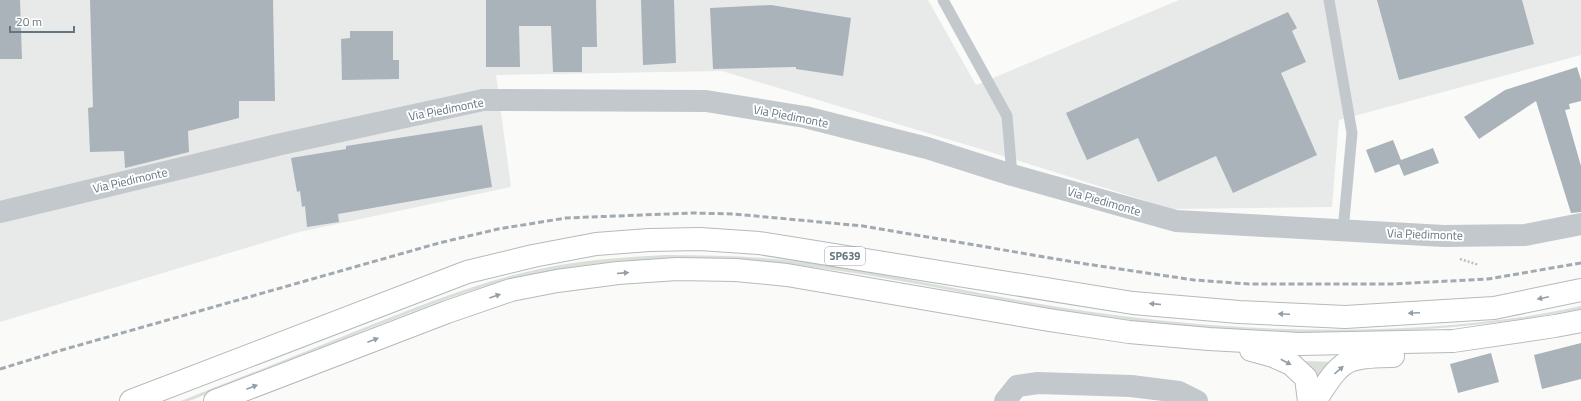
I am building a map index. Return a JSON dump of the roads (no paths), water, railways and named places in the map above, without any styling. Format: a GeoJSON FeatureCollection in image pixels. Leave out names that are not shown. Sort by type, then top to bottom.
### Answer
{"type":"FeatureCollection","features":[{"type":"Feature","properties":{"kind":"main road","name":"SP639"},"geometry":{"type":"LineString","coordinates":[[131,401],[467,272],[596,244],[649,240],[700,239],[759,243],[802,248],[1133,303],[1239,312],[1345,317],[1494,308],[1581,290]]}},
{"type":"Feature","properties":{"kind":"main road","name":"SP639"},"geometry":{"type":"LineString","coordinates":[[215,401],[447,312],[511,290],[557,281],[618,273],[677,269],[736,270],[787,275],[1056,321],[1129,332],[1209,339],[1300,344],[1442,341],[1555,326],[1581,321]]}},
{"type":"Feature","properties":{"kind":"main road"},"geometry":{"type":"LineString","coordinates":[[1209,339],[1274,356],[1291,364],[1306,378],[1310,401]]}},
{"type":"Feature","properties":{"kind":"main road"},"geometry":{"type":"LineString","coordinates":[[1315,401],[1336,371],[1351,360],[1369,357],[1397,356],[1442,341]]}},
{"type":"Feature","properties":{"kind":"street","name":"Via Piedimonte"},"geometry":{"type":"LineString","coordinates":[[0,212],[278,145],[483,100],[706,101],[805,117],[927,148],[1012,175],[1176,222],[1444,236],[1525,235],[1581,224]]}},
{"type":"Feature","properties":{"kind":"street"},"geometry":{"type":"LineString","coordinates":[[1005,401],[1018,386],[1038,383],[1131,386],[1179,392],[1197,401]]}},
{"type":"Feature","properties":{"kind":"lane"},"geometry":{"type":"LineString","coordinates":[[943,0],[1007,116],[1012,175]]}},
{"type":"Feature","properties":{"kind":"lane"},"geometry":{"type":"LineString","coordinates":[[1329,0],[1352,133],[1343,231]]}},
{"type":"Feature","properties":{"kind":"railway"},"geometry":{"type":"LineString","coordinates":[[0,369],[439,243],[498,229],[566,218],[692,213],[734,214],[863,226],[1086,264],[1194,280],[1249,284],[1392,284],[1488,279],[1581,263]]}}]}
